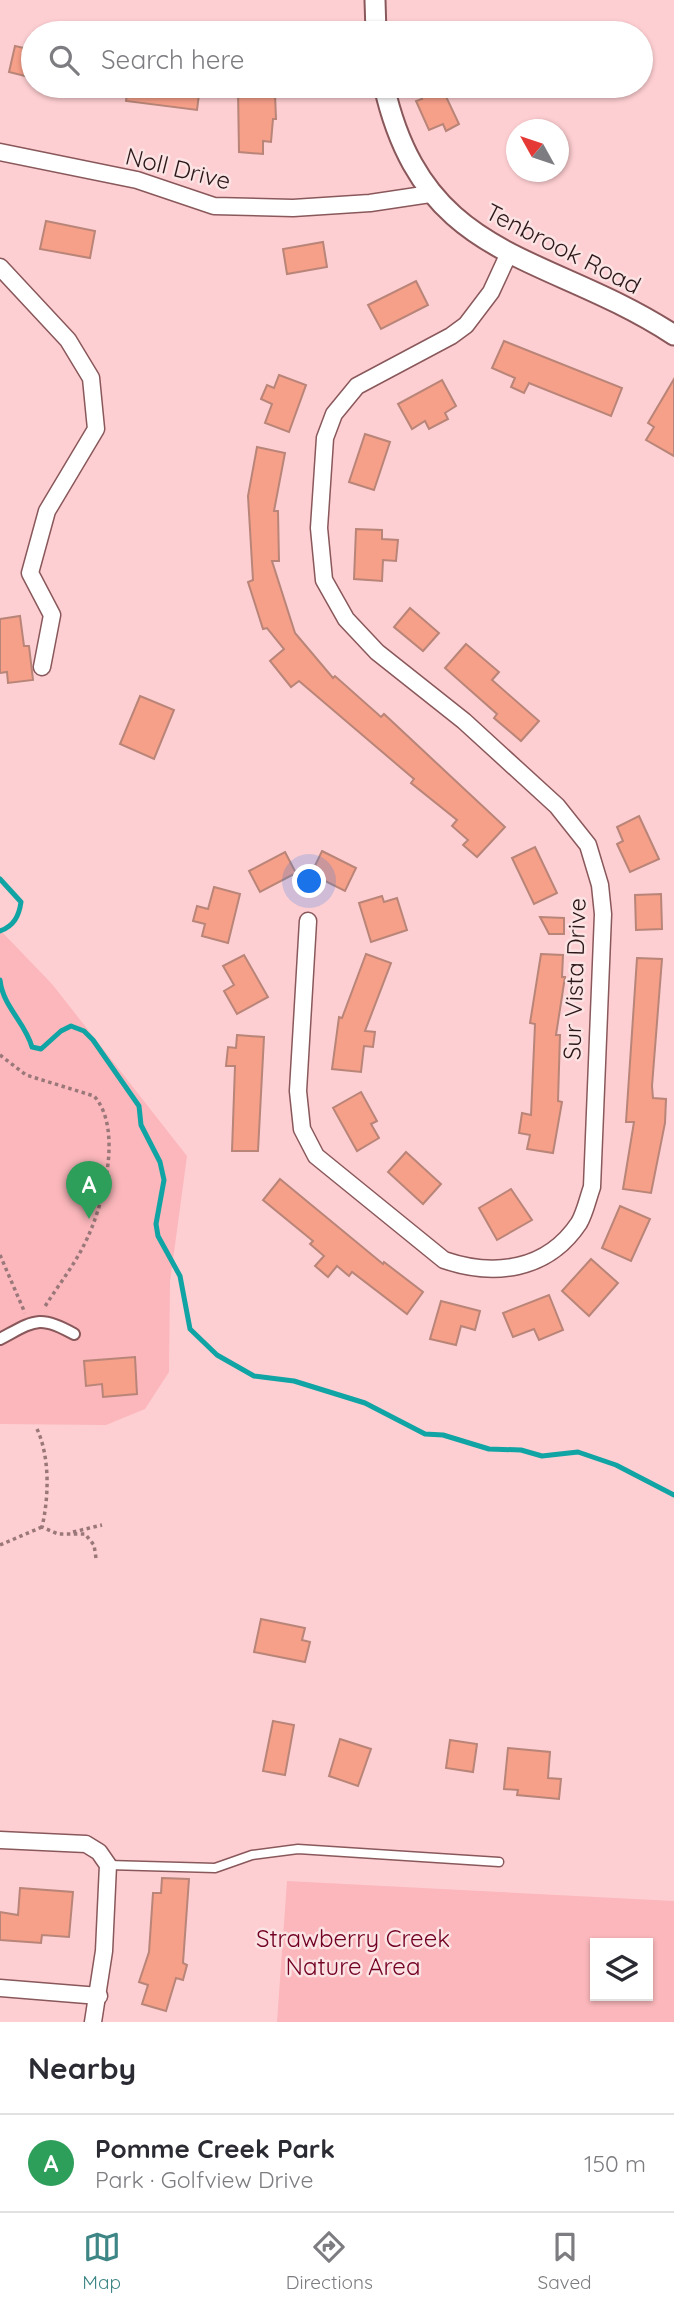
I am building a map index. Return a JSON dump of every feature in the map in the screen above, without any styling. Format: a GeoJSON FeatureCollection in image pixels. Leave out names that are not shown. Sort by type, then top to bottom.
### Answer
{"type":"FeatureCollection","features":[{"type":"Feature","properties":{"kind":"street"},"geometry":{"type":"LineString","coordinates":[[375,0],[376,21]]}},
{"type":"Feature","properties":{"kind":"street","name":"Tenbrook Road"},"geometry":{"type":"LineString","coordinates":[[387,98],[398,135],[430,194],[462,225],[509,253],[611,299],[674,334]]}},
{"type":"Feature","properties":{"kind":"street","name":"Noll Drive"},"geometry":{"type":"LineString","coordinates":[[0,152],[137,180],[214,206],[293,208],[370,204],[430,194]]}},
{"type":"Feature","properties":{"kind":"street","name":"Sur Vista Drive"},"geometry":{"type":"LineString","coordinates":[[308,921],[298,1091],[302,1129],[316,1156],[444,1260],[470,1269],[496,1271],[524,1266],[554,1248],[579,1222],[592,1187],[603,914],[600,885],[588,845],[557,806],[464,721],[377,652],[346,619],[324,580],[318,528],[325,438],[334,414],[357,386],[466,325],[491,292],[509,253]]}},
{"type":"Feature","properties":{"kind":"street"},"geometry":{"type":"LineString","coordinates":[[0,267],[68,340],[91,378],[96,429],[47,511],[30,573],[52,615],[42,667]]}},
{"type":"Feature","properties":{"kind":"street"},"geometry":{"type":"LineString","coordinates":[[0,1339],[32,1322],[53,1322],[74,1334]]}},
{"type":"Feature","properties":{"kind":"street"},"geometry":{"type":"LineString","coordinates":[[0,1840],[86,1844],[99,1852],[108,1865],[104,1951],[93,2022]]}},
{"type":"Feature","properties":{"kind":"street"},"geometry":{"type":"LineString","coordinates":[[0,1988],[99,1996]]}},
{"type":"Feature","properties":{"kind":"lane"},"geometry":{"type":"LineString","coordinates":[[108,1865],[215,1868],[252,1855],[298,1849],[499,1863]]}},
{"type":"Feature","properties":{"kind":"path"},"geometry":{"type":"LineString","coordinates":[[0,1055],[26,1075],[94,1096],[108,1120],[106,1171],[97,1215],[73,1266],[32,1322],[0,1255]]}},
{"type":"Feature","properties":{"kind":"path"},"geometry":{"type":"LineString","coordinates":[[37,1429],[44,1449],[46,1480],[41,1527]]}},
{"type":"Feature","properties":{"kind":"path"},"geometry":{"type":"LineString","coordinates":[[71,1533],[89,1526],[103,1525]]}},
{"type":"Feature","properties":{"kind":"path"},"geometry":{"type":"LineString","coordinates":[[0,1545],[41,1527],[58,1534],[85,1534],[91,1539],[96,1558]]}},
{"type":"Feature","properties":{"kind":"green space"},"geometry":{"type":"Polygon","coordinates":[[[0,930],[52,984],[187,1156],[170,1282],[169,1372],[145,1409],[106,1425],[0,1424],[0,930]]]}},
{"type":"Feature","properties":{"kind":"green space","name":"Strawberry Creek Nature Area"},"geometry":{"type":"Polygon","coordinates":[[[287,1881],[674,1901],[674,2022],[277,2022],[287,1881]]]}},
{"type":"Feature","properties":{"kind":"building"},"geometry":{"type":"Polygon","coordinates":[[[15,46],[21,47],[21,75],[9,72],[15,46]]]}},
{"type":"Feature","properties":{"kind":"building"},"geometry":{"type":"Polygon","coordinates":[[[126,98],[198,98],[197,110],[126,101],[126,98]]]}},
{"type":"Feature","properties":{"kind":"building"},"geometry":{"type":"Polygon","coordinates":[[[238,98],[275,98],[276,119],[273,119],[271,142],[263,141],[263,154],[239,152],[238,98]]]}},
{"type":"Feature","properties":{"kind":"building"},"geometry":{"type":"Polygon","coordinates":[[[447,98],[459,124],[446,131],[443,124],[429,130],[416,101],[447,98]]]}},
{"type":"Feature","properties":{"kind":"building"},"geometry":{"type":"Polygon","coordinates":[[[46,221],[95,231],[90,258],[40,249],[46,221]]]}},
{"type":"Feature","properties":{"kind":"building"},"geometry":{"type":"Polygon","coordinates":[[[323,242],[327,267],[287,274],[283,249],[323,242]]]}},
{"type":"Feature","properties":{"kind":"building"},"geometry":{"type":"Polygon","coordinates":[[[416,281],[428,305],[381,329],[368,305],[416,281]]]}},
{"type":"Feature","properties":{"kind":"building"},"geometry":{"type":"Polygon","coordinates":[[[504,341],[622,388],[611,416],[529,383],[524,393],[511,387],[515,378],[492,368],[504,341]]]}},
{"type":"Feature","properties":{"kind":"building"},"geometry":{"type":"Polygon","coordinates":[[[279,375],[306,385],[289,432],[265,423],[272,404],[261,399],[267,385],[274,388],[279,375]]]}},
{"type":"Feature","properties":{"kind":"building"},"geometry":{"type":"Polygon","coordinates":[[[674,379],[674,456],[646,440],[654,427],[648,423],[674,379]]]}},
{"type":"Feature","properties":{"kind":"building"},"geometry":{"type":"Polygon","coordinates":[[[442,380],[456,406],[445,413],[448,419],[429,429],[425,421],[412,429],[398,404],[442,380]]]}},
{"type":"Feature","properties":{"kind":"building"},"geometry":{"type":"Polygon","coordinates":[[[365,434],[390,442],[374,490],[349,482],[365,434]]]}},
{"type":"Feature","properties":{"kind":"building"},"geometry":{"type":"Polygon","coordinates":[[[257,447],[285,453],[274,511],[278,511],[279,561],[272,561],[295,633],[333,678],[335,676],[381,717],[384,714],[505,827],[477,857],[463,845],[468,840],[452,826],[457,820],[411,783],[414,779],[299,681],[291,687],[270,661],[284,649],[267,628],[263,629],[248,582],[253,580],[248,496],[257,447]]]}},
{"type":"Feature","properties":{"kind":"building"},"geometry":{"type":"Polygon","coordinates":[[[356,529],[382,530],[382,539],[398,540],[396,561],[383,560],[382,581],[354,579],[356,529]]]}},
{"type":"Feature","properties":{"kind":"building"},"geometry":{"type":"Polygon","coordinates":[[[410,608],[439,633],[423,651],[394,627],[410,608]]]}},
{"type":"Feature","properties":{"kind":"building"},"geometry":{"type":"Polygon","coordinates":[[[20,616],[24,646],[29,646],[33,680],[8,683],[7,672],[0,673],[0,619],[20,616]]]}},
{"type":"Feature","properties":{"kind":"building"},"geometry":{"type":"Polygon","coordinates":[[[466,644],[499,672],[492,680],[539,721],[521,741],[494,718],[497,714],[445,668],[466,644]]]}},
{"type":"Feature","properties":{"kind":"building"},"geometry":{"type":"Polygon","coordinates":[[[140,696],[174,710],[154,759],[120,744],[140,696]]]}},
{"type":"Feature","properties":{"kind":"building"},"geometry":{"type":"Polygon","coordinates":[[[639,816],[659,859],[630,872],[617,844],[623,841],[617,827],[639,816]]]}},
{"type":"Feature","properties":{"kind":"building"},"geometry":{"type":"Polygon","coordinates":[[[535,847],[557,893],[534,904],[512,858],[535,847]]]}},
{"type":"Feature","properties":{"kind":"building"},"geometry":{"type":"Polygon","coordinates":[[[322,851],[356,868],[345,891],[311,874],[322,851]]]}},
{"type":"Feature","properties":{"kind":"building"},"geometry":{"type":"Polygon","coordinates":[[[285,852],[296,873],[260,892],[249,871],[285,852]]]}},
{"type":"Feature","properties":{"kind":"building"},"geometry":{"type":"Polygon","coordinates":[[[214,887],[240,894],[228,943],[202,936],[205,924],[193,921],[197,906],[208,909],[214,887]]]}},
{"type":"Feature","properties":{"kind":"building"},"geometry":{"type":"Polygon","coordinates":[[[661,894],[662,929],[636,930],[635,895],[661,894]]]}},
{"type":"Feature","properties":{"kind":"building"},"geometry":{"type":"Polygon","coordinates":[[[382,896],[384,902],[397,898],[407,930],[371,942],[359,903],[382,896]]]}},
{"type":"Feature","properties":{"kind":"building"},"geometry":{"type":"Polygon","coordinates":[[[540,917],[564,918],[564,934],[549,934],[540,917]]]}},
{"type":"Feature","properties":{"kind":"building"},"geometry":{"type":"Polygon","coordinates":[[[366,954],[391,963],[365,1031],[375,1032],[373,1047],[364,1046],[361,1072],[332,1069],[339,1017],[342,1018],[366,954]]]}},
{"type":"Feature","properties":{"kind":"building"},"geometry":{"type":"Polygon","coordinates":[[[541,954],[563,955],[562,977],[565,977],[556,1035],[560,1035],[558,1101],[562,1102],[553,1153],[527,1149],[530,1135],[519,1133],[522,1113],[531,1115],[535,1024],[530,1023],[541,954]]]}},
{"type":"Feature","properties":{"kind":"building"},"geometry":{"type":"Polygon","coordinates":[[[244,955],[268,997],[237,1014],[224,991],[234,985],[223,966],[244,955]]]}},
{"type":"Feature","properties":{"kind":"building"},"geometry":{"type":"Polygon","coordinates":[[[637,958],[662,959],[652,1086],[653,1098],[666,1099],[665,1123],[651,1193],[623,1189],[634,1122],[626,1122],[637,958]]]}},
{"type":"Feature","properties":{"kind":"building"},"geometry":{"type":"Polygon","coordinates":[[[237,1035],[264,1037],[258,1151],[232,1151],[235,1066],[226,1066],[228,1047],[236,1048],[237,1035]]]}},
{"type":"Feature","properties":{"kind":"building"},"geometry":{"type":"Polygon","coordinates":[[[361,1092],[377,1121],[371,1124],[379,1138],[357,1151],[333,1108],[361,1092]]]}},
{"type":"Feature","properties":{"kind":"building"},"geometry":{"type":"Polygon","coordinates":[[[406,1152],[441,1184],[423,1204],[388,1172],[406,1152]]]}},
{"type":"Feature","properties":{"kind":"building"},"geometry":{"type":"Polygon","coordinates":[[[280,1179],[383,1264],[384,1262],[423,1292],[407,1314],[352,1272],[349,1276],[337,1266],[328,1277],[315,1266],[324,1256],[310,1244],[313,1241],[263,1200],[280,1179]]]}},
{"type":"Feature","properties":{"kind":"building"},"geometry":{"type":"Polygon","coordinates":[[[511,1189],[532,1220],[497,1240],[479,1208],[511,1189]]]}},
{"type":"Feature","properties":{"kind":"building"},"geometry":{"type":"Polygon","coordinates":[[[620,1206],[650,1219],[631,1261],[602,1248],[620,1206]]]}},
{"type":"Feature","properties":{"kind":"building"},"geometry":{"type":"Polygon","coordinates":[[[591,1259],[618,1283],[589,1316],[562,1291],[591,1259]]]}},
{"type":"Feature","properties":{"kind":"building"},"geometry":{"type":"Polygon","coordinates":[[[549,1295],[563,1330],[539,1340],[534,1329],[513,1337],[503,1313],[549,1295]]]}},
{"type":"Feature","properties":{"kind":"building"},"geometry":{"type":"Polygon","coordinates":[[[441,1301],[480,1311],[475,1330],[461,1326],[456,1345],[430,1339],[441,1301]]]}},
{"type":"Feature","properties":{"kind":"building"},"geometry":{"type":"Polygon","coordinates":[[[135,1357],[137,1394],[103,1397],[102,1384],[86,1386],[84,1361],[135,1357]]]}},
{"type":"Feature","properties":{"kind":"building"},"geometry":{"type":"Polygon","coordinates":[[[261,1619],[305,1628],[302,1640],[310,1642],[305,1662],[254,1652],[261,1619]]]}},
{"type":"Feature","properties":{"kind":"building"},"geometry":{"type":"Polygon","coordinates":[[[273,1721],[294,1725],[285,1775],[263,1771],[273,1721]]]}},
{"type":"Feature","properties":{"kind":"building"},"geometry":{"type":"Polygon","coordinates":[[[340,1739],[371,1749],[358,1786],[329,1776],[340,1739]]]}},
{"type":"Feature","properties":{"kind":"building"},"geometry":{"type":"Polygon","coordinates":[[[450,1740],[477,1744],[473,1772],[446,1768],[450,1740]]]}},
{"type":"Feature","properties":{"kind":"building"},"geometry":{"type":"Polygon","coordinates":[[[508,1748],[550,1752],[548,1778],[561,1779],[559,1799],[517,1795],[518,1790],[504,1789],[508,1748]]]}},
{"type":"Feature","properties":{"kind":"building"},"geometry":{"type":"Polygon","coordinates":[[[162,1878],[189,1879],[183,1963],[187,1965],[183,1980],[176,1978],[166,2011],[142,2004],[148,1985],[139,1982],[149,1952],[153,1893],[161,1893],[162,1878]]]}},
{"type":"Feature","properties":{"kind":"building"},"geometry":{"type":"Polygon","coordinates":[[[20,1888],[73,1892],[69,1937],[42,1935],[41,1943],[0,1940],[0,1912],[18,1915],[20,1888]]]}},
{"type":"Feature","properties":{"kind":"waterway"},"geometry":{"type":"LineString","coordinates":[[0,879],[21,902],[15,920],[0,931]]}},
{"type":"Feature","properties":{"kind":"waterway"},"geometry":{"type":"LineString","coordinates":[[0,980],[5,998],[32,1047],[41,1049],[61,1031],[71,1026],[84,1031],[139,1106],[141,1125],[160,1162],[164,1180],[156,1224],[158,1236],[180,1276],[190,1329],[217,1355],[254,1376],[294,1381],[365,1403],[425,1434],[443,1435],[489,1449],[521,1450],[542,1456],[578,1452],[616,1465],[674,1495]]}},
{"type":"Feature","properties":{"kind":"place","name":"Pomme Creek Park"},"geometry":{"type":"Point","coordinates":[89,1219]}}]}
